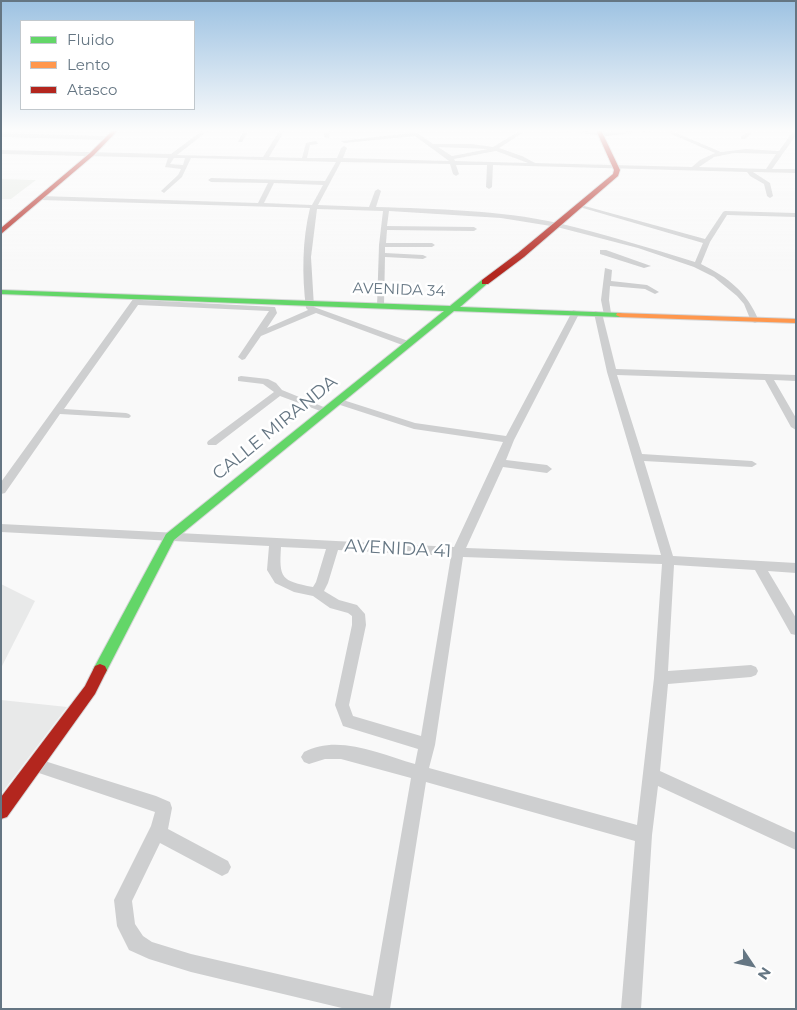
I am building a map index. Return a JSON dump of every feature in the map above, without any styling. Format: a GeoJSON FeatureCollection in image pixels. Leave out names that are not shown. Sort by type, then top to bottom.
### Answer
{"type":"FeatureCollection","features":[{"type":"Feature","properties":{"kind":"street"},"geometry":{"type":"LineString","coordinates":[[1,232],[65,177]]}},
{"type":"Feature","properties":{"kind":"street"},"geometry":{"type":"LineString","coordinates":[[164,191],[179,177]]}},
{"type":"Feature","properties":{"kind":"street"},"geometry":{"type":"LineString","coordinates":[[311,306],[309,228],[314,206],[331,177]]}},
{"type":"Feature","properties":{"kind":"street"},"geometry":{"type":"LineString","coordinates":[[489,177],[489,187]]}},
{"type":"Feature","properties":{"kind":"street","name":"CALLE MIRANDA"},"geometry":{"type":"LineString","coordinates":[[1,812],[90,690],[170,536],[557,225],[612,177]]}},
{"type":"Feature","properties":{"kind":"street"},"geometry":{"type":"LineString","coordinates":[[756,177],[767,184],[770,196]]}},
{"type":"Feature","properties":{"kind":"street"},"geometry":{"type":"LineString","coordinates":[[211,180],[328,183]]}},
{"type":"Feature","properties":{"kind":"street"},"geometry":{"type":"LineString","coordinates":[[260,205],[272,182]]}},
{"type":"Feature","properties":{"kind":"street"},"geometry":{"type":"LineString","coordinates":[[372,208],[378,191]]}},
{"type":"Feature","properties":{"kind":"street"},"geometry":{"type":"LineString","coordinates":[[41,198],[372,208],[501,216],[557,225],[640,247],[697,265],[712,273],[745,300],[755,321]]}},
{"type":"Feature","properties":{"kind":"street"},"geometry":{"type":"LineString","coordinates":[[579,206],[707,242]]}},
{"type":"Feature","properties":{"kind":"street"},"geometry":{"type":"LineString","coordinates":[[380,305],[382,244],[386,209]]}},
{"type":"Feature","properties":{"kind":"street"},"geometry":{"type":"LineString","coordinates":[[697,265],[707,242],[722,216],[727,212],[796,215]]}},
{"type":"Feature","properties":{"kind":"street"},"geometry":{"type":"LineString","coordinates":[[384,228],[474,229]]}},
{"type":"Feature","properties":{"kind":"street"},"geometry":{"type":"LineString","coordinates":[[382,244],[432,245]]}},
{"type":"Feature","properties":{"kind":"street"},"geometry":{"type":"LineString","coordinates":[[631,1009],[644,835],[661,678],[668,560],[612,372],[602,313],[611,268],[640,247]]}},
{"type":"Feature","properties":{"kind":"street"},"geometry":{"type":"LineString","coordinates":[[603,252],[647,266]]}},
{"type":"Feature","properties":{"kind":"street"},"geometry":{"type":"LineString","coordinates":[[382,255],[423,257]]}},
{"type":"Feature","properties":{"kind":"street"},"geometry":{"type":"LineString","coordinates":[[607,283],[647,287],[655,292]]}},
{"type":"Feature","properties":{"kind":"street","name":"AVENIDA 34"},"geometry":{"type":"LineString","coordinates":[[1,292],[311,306],[453,307],[755,321],[796,321]]}},
{"type":"Feature","properties":{"kind":"street"},"geometry":{"type":"LineString","coordinates":[[1,490],[137,299],[272,309],[273,313],[259,335]]}},
{"type":"Feature","properties":{"kind":"street"},"geometry":{"type":"LineString","coordinates":[[242,357],[249,344],[259,335],[311,306]]}},
{"type":"Feature","properties":{"kind":"street"},"geometry":{"type":"LineString","coordinates":[[311,306],[408,344]]}},
{"type":"Feature","properties":{"kind":"street"},"geometry":{"type":"LineString","coordinates":[[35,765],[164,808],[159,828],[123,900],[126,926],[136,943],[148,950],[191,963],[380,1008],[420,773],[427,745],[458,552],[509,440],[576,312]]}},
{"type":"Feature","properties":{"kind":"street"},"geometry":{"type":"LineString","coordinates":[[612,372],[796,378]]}},
{"type":"Feature","properties":{"kind":"street"},"geometry":{"type":"LineString","coordinates":[[768,377],[796,427]]}},
{"type":"Feature","properties":{"kind":"street"},"geometry":{"type":"LineString","coordinates":[[241,379],[265,381],[273,385],[279,392],[326,410]]}},
{"type":"Feature","properties":{"kind":"street"},"geometry":{"type":"LineString","coordinates":[[212,443],[279,392]]}},
{"type":"Feature","properties":{"kind":"street"},"geometry":{"type":"LineString","coordinates":[[337,401],[414,426],[509,440]]}},
{"type":"Feature","properties":{"kind":"street"},"geometry":{"type":"LineString","coordinates":[[58,411],[126,416]]}},
{"type":"Feature","properties":{"kind":"street"},"geometry":{"type":"LineString","coordinates":[[638,457],[752,464]]}},
{"type":"Feature","properties":{"kind":"street"},"geometry":{"type":"LineString","coordinates":[[500,463],[547,469]]}},
{"type":"Feature","properties":{"kind":"street","name":"AVENIDA 41"},"geometry":{"type":"LineString","coordinates":[[1,528],[458,552],[668,560],[796,568]]}},
{"type":"Feature","properties":{"kind":"street"},"geometry":{"type":"LineString","coordinates":[[275,542],[273,570],[279,580],[298,589],[316,592],[335,604],[352,609],[358,614],[359,625],[342,706],[348,721],[427,745]]}},
{"type":"Feature","properties":{"kind":"street"},"geometry":{"type":"LineString","coordinates":[[316,592],[322,584],[333,545]]}},
{"type":"Feature","properties":{"kind":"street"},"geometry":{"type":"LineString","coordinates":[[759,567],[796,630]]}},
{"type":"Feature","properties":{"kind":"street"},"geometry":{"type":"LineString","coordinates":[[661,678],[751,671]]}},
{"type":"Feature","properties":{"kind":"street"},"geometry":{"type":"LineString","coordinates":[[309,757],[318,752],[328,750],[353,754],[644,835]]}},
{"type":"Feature","properties":{"kind":"street"},"geometry":{"type":"LineString","coordinates":[[652,775],[796,842]]}},
{"type":"Feature","properties":{"kind":"street"},"geometry":{"type":"LineString","coordinates":[[159,828],[162,835],[222,867]]}},
{"type":"Feature","properties":{"kind":"shaded area"},"geometry":{"type":"Polygon","coordinates":[[[1,179],[36,180],[11,199],[1,199],[1,179]]]}},
{"type":"Feature","properties":{"kind":"shaded area"},"geometry":{"type":"Polygon","coordinates":[[[1,584],[35,601],[1,668],[1,584]]]}},
{"type":"Feature","properties":{"kind":"shaded area"},"geometry":{"type":"Polygon","coordinates":[[[1,700],[67,707],[1,794],[1,700]]]}},
{"type":"Feature","properties":{"kind":"traffic: fast"},"geometry":{"type":"LineString","coordinates":[[100,670],[170,537],[485,282]]}},
{"type":"Feature","properties":{"kind":"traffic: fast"},"geometry":{"type":"LineString","coordinates":[[1,292],[620,315]]}},
{"type":"Feature","properties":{"kind":"traffic: slow"},"geometry":{"type":"LineString","coordinates":[[620,315],[796,321]]}},
{"type":"Feature","properties":{"kind":"traffic: jam"},"geometry":{"type":"LineString","coordinates":[[1,232],[65,177]]}},
{"type":"Feature","properties":{"kind":"traffic: jam"},"geometry":{"type":"LineString","coordinates":[[485,282],[521,255],[613,177]]}},
{"type":"Feature","properties":{"kind":"traffic: jam"},"geometry":{"type":"LineString","coordinates":[[1,811],[90,690],[100,670]]}}]}
